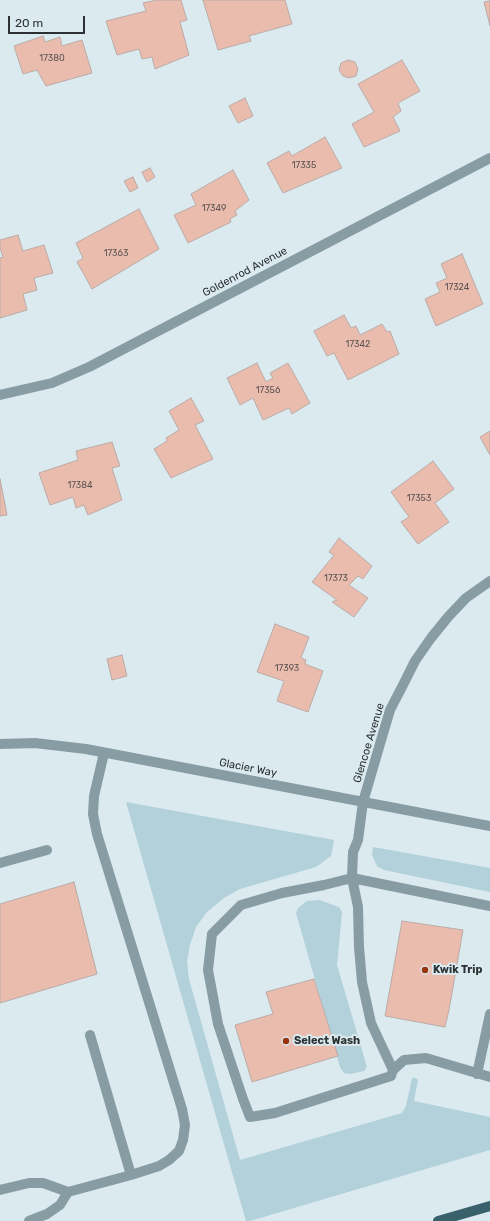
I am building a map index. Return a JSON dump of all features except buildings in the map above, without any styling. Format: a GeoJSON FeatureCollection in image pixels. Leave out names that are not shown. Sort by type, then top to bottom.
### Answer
{"type":"FeatureCollection","features":[{"type":"Feature","properties":{"kind":"main road"},"geometry":{"type":"LineString","coordinates":[[438,1221],[490,1206]]}},
{"type":"Feature","properties":{"kind":"street","name":"Goldenrod Avenue"},"geometry":{"type":"LineString","coordinates":[[3,394],[52,383],[90,367],[490,158]]}},
{"type":"Feature","properties":{"kind":"street","name":"Glencoe Avenue"},"geometry":{"type":"LineString","coordinates":[[393,1070],[370,1023],[362,982],[358,907],[352,878],[353,852],[358,840],[363,802],[390,710],[415,662],[431,638],[466,598],[490,581]]}},
{"type":"Feature","properties":{"kind":"street","name":"Glacier Way"},"geometry":{"type":"LineString","coordinates":[[0,744],[35,743],[86,749],[490,826]]}},
{"type":"Feature","properties":{"kind":"street"},"geometry":{"type":"LineString","coordinates":[[0,1190],[28,1183],[43,1183],[68,1192],[131,1175],[159,1166],[169,1160],[178,1151],[183,1140],[185,1125],[182,1109],[97,834],[94,814],[94,796],[104,753]]}},
{"type":"Feature","properties":{"kind":"street"},"geometry":{"type":"LineString","coordinates":[[0,863],[47,850]]}},
{"type":"Feature","properties":{"kind":"street"},"geometry":{"type":"LineString","coordinates":[[490,906],[352,878],[282,893],[242,905],[212,934],[208,970],[218,1024],[250,1117],[275,1113],[391,1076],[393,1070],[404,1060],[426,1058],[490,1077]]}},
{"type":"Feature","properties":{"kind":"street"},"geometry":{"type":"LineString","coordinates":[[477,1074],[490,1014]]}},
{"type":"Feature","properties":{"kind":"street"},"geometry":{"type":"LineString","coordinates":[[90,1035],[131,1175]]}},
{"type":"Feature","properties":{"kind":"street"},"geometry":{"type":"LineString","coordinates":[[29,1221],[47,1214],[60,1205],[68,1192]]}},
{"type":"Feature","properties":{"kind":"shaded area"},"geometry":{"type":"Polygon","coordinates":[[[126,802],[334,840],[331,856],[316,867],[240,889],[224,898],[207,912],[196,927],[190,945],[187,961],[189,979],[240,1160],[402,1113],[406,1106],[412,1078],[416,1078],[418,1080],[414,1101],[490,1117],[490,1150],[246,1221],[126,802]]]}},
{"type":"Feature","properties":{"kind":"shaded area"},"geometry":{"type":"Polygon","coordinates":[[[373,847],[490,868],[490,892],[384,870],[377,866],[372,855],[373,847]]]}},
{"type":"Feature","properties":{"kind":"shaded area"},"geometry":{"type":"Polygon","coordinates":[[[319,900],[339,907],[342,912],[337,965],[367,1067],[364,1071],[350,1074],[344,1073],[340,1067],[296,913],[298,908],[307,901],[319,900]]]}},
{"type":"Feature","properties":{"kind":"place","name":"Kwik Trip"},"geometry":{"type":"Point","coordinates":[425,970]}},
{"type":"Feature","properties":{"kind":"place","name":"Select Wash"},"geometry":{"type":"Point","coordinates":[286,1041]}}]}
